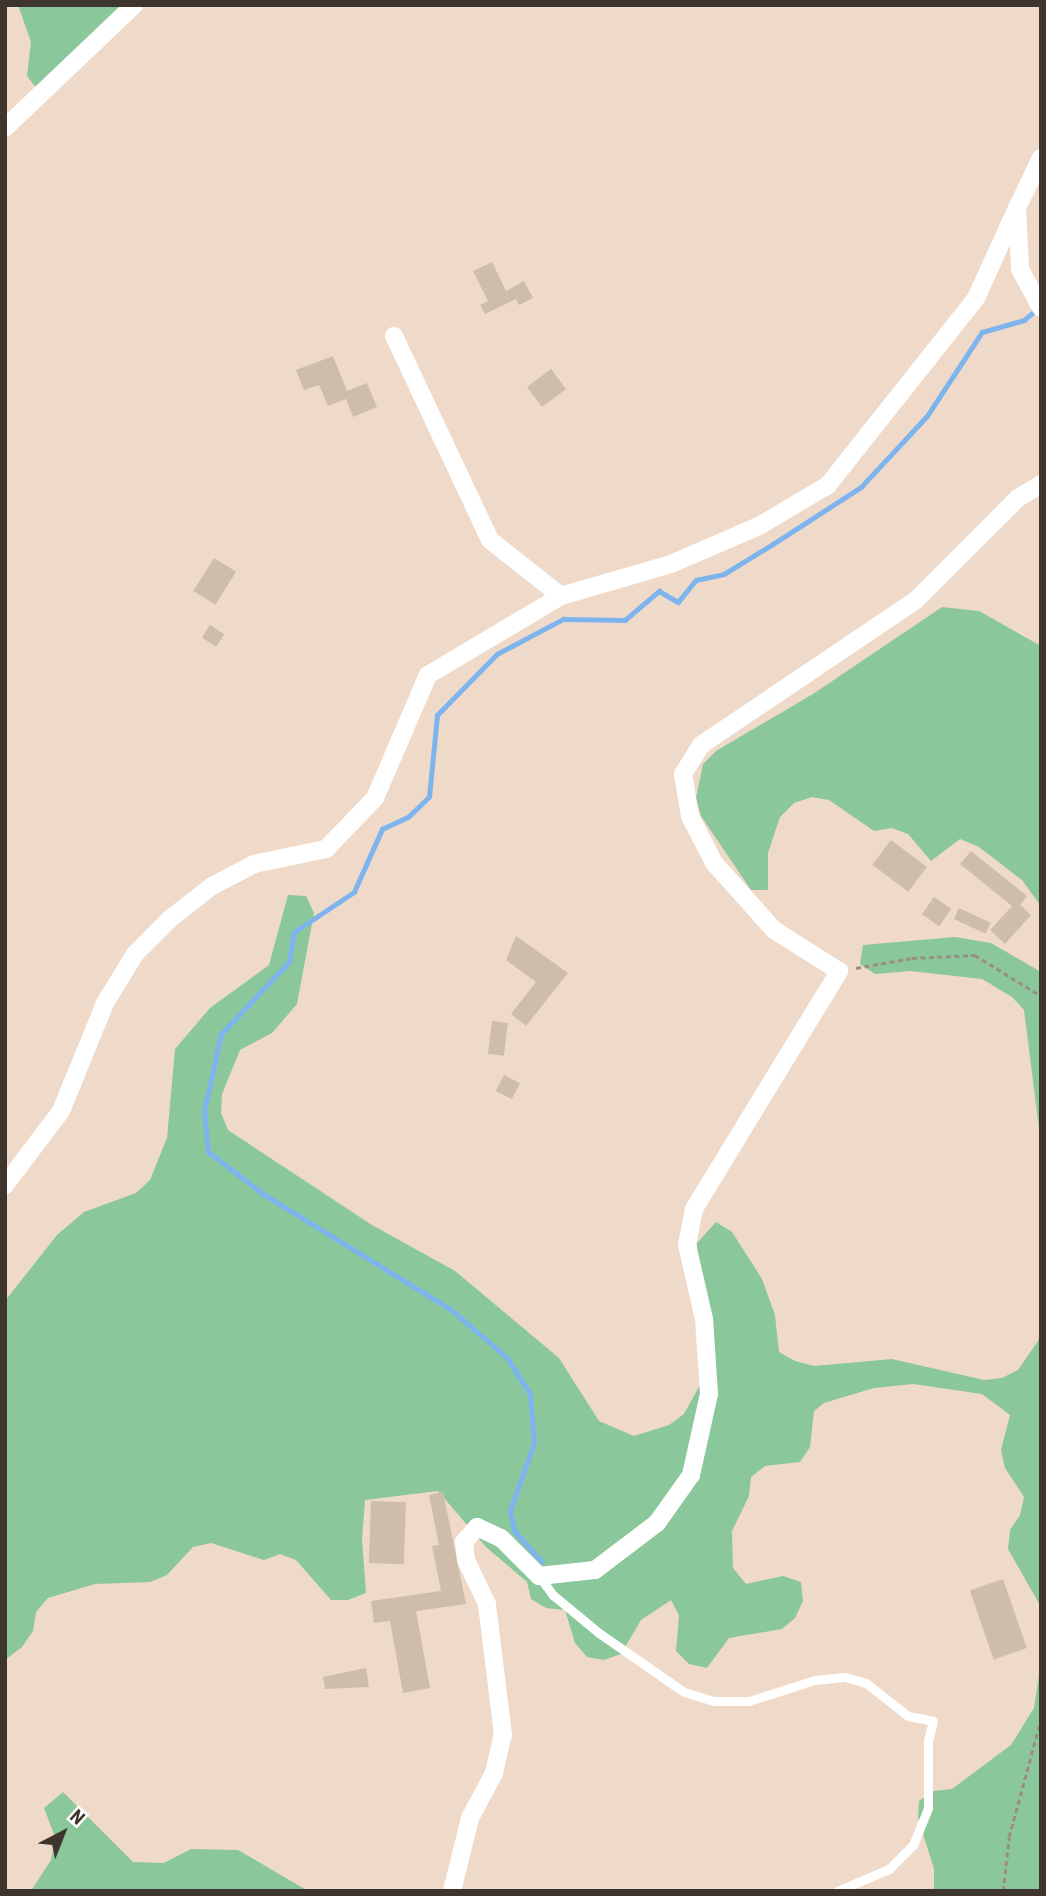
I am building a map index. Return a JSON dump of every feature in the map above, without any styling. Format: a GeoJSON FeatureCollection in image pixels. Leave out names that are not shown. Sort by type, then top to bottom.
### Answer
{"type":"FeatureCollection","features":[{"type":"Feature","properties":{"kind":"street"},"geometry":{"type":"LineString","coordinates":[[5,128],[134,5]]}},
{"type":"Feature","properties":{"kind":"street"},"geometry":{"type":"LineString","coordinates":[[5,1185],[61,1111],[105,1003],[135,954],[212,887],[254,864],[326,849],[375,799],[428,675],[561,596],[671,564],[759,526],[828,485],[976,298],[1041,158]]}},
{"type":"Feature","properties":{"kind":"street"},"geometry":{"type":"LineString","coordinates":[[1017,208],[1020,269],[1038,302]]}},
{"type":"Feature","properties":{"kind":"street"},"geometry":{"type":"LineString","coordinates":[[394,336],[490,540],[561,596]]}},
{"type":"Feature","properties":{"kind":"street"},"geometry":{"type":"LineString","coordinates":[[452,1891],[470,1818],[494,1773],[503,1735],[486,1604],[466,1560],[464,1542],[477,1527],[501,1538],[540,1576],[595,1570],[657,1523],[691,1475],[709,1394],[704,1319],[687,1245],[694,1209],[839,971],[774,930],[714,863],[690,816],[683,774],[701,745],[916,600],[1018,498],[1041,484]]}},
{"type":"Feature","properties":{"kind":"lane"},"geometry":{"type":"LineString","coordinates":[[540,1576],[553,1595],[610,1641],[684,1692],[714,1701],[749,1701],[815,1680],[845,1677],[866,1684],[908,1716],[933,1721],[928,1753],[928,1808],[913,1845],[889,1869],[837,1891]]}},
{"type":"Feature","properties":{"kind":"path"},"geometry":{"type":"LineString","coordinates":[[839,971],[912,958],[975,955],[1041,996]]}},
{"type":"Feature","properties":{"kind":"path"},"geometry":{"type":"LineString","coordinates":[[1003,1891],[1009,1837],[1041,1718]]}},
{"type":"Feature","properties":{"kind":"green space"},"geometry":{"type":"Polygon","coordinates":[[[18,5],[133,5],[38,90],[27,76],[31,42],[18,5]]]}},
{"type":"Feature","properties":{"kind":"green space"},"geometry":{"type":"Polygon","coordinates":[[[942,607],[979,611],[1041,646],[1041,906],[1022,880],[979,847],[960,839],[931,861],[908,834],[892,828],[874,831],[829,800],[812,797],[794,803],[780,817],[768,853],[768,890],[751,890],[701,816],[696,798],[703,764],[716,751],[813,694],[942,607]]]}},
{"type":"Feature","properties":{"kind":"green space"},"geometry":{"type":"Polygon","coordinates":[[[288,895],[306,896],[314,913],[297,1004],[272,1033],[240,1050],[222,1094],[221,1113],[228,1130],[372,1225],[455,1271],[559,1358],[599,1421],[634,1436],[669,1425],[684,1414],[701,1383],[697,1243],[716,1222],[732,1232],[762,1279],[775,1315],[779,1352],[795,1361],[814,1366],[892,1359],[984,1380],[1002,1378],[1018,1370],[1038,1341],[1041,1328],[1041,1607],[1008,1549],[1010,1530],[1020,1515],[1024,1497],[1005,1468],[1001,1450],[1010,1415],[982,1394],[913,1384],[874,1388],[824,1403],[814,1411],[810,1447],[800,1462],[765,1466],[751,1477],[749,1496],[732,1531],[733,1568],[746,1584],[783,1576],[801,1582],[803,1601],[795,1618],[782,1629],[729,1638],[707,1668],[689,1664],[676,1651],[679,1615],[671,1600],[641,1620],[621,1654],[604,1660],[587,1657],[575,1643],[565,1610],[546,1608],[531,1599],[527,1582],[486,1547],[438,1491],[365,1500],[362,1539],[366,1593],[348,1600],[331,1600],[296,1560],[280,1554],[264,1560],[211,1543],[193,1547],[167,1575],[150,1582],[95,1584],[48,1598],[36,1612],[33,1631],[22,1647],[5,1660],[5,1301],[57,1235],[84,1212],[136,1193],[150,1180],[167,1138],[175,1049],[210,1008],[269,965],[288,895]]]}},
{"type":"Feature","properties":{"kind":"green space"},"geometry":{"type":"Polygon","coordinates":[[[955,937],[991,943],[1041,972],[1041,1144],[1024,1010],[1012,997],[982,979],[910,971],[875,974],[860,964],[863,945],[955,937]]]}},
{"type":"Feature","properties":{"kind":"green space"},"geometry":{"type":"Polygon","coordinates":[[[1041,1662],[1041,1891],[934,1891],[934,1869],[918,1818],[919,1801],[933,1791],[952,1789],[1011,1745],[1034,1708],[1041,1662]]]}},
{"type":"Feature","properties":{"kind":"green space"},"geometry":{"type":"Polygon","coordinates":[[[63,1792],[133,1862],[164,1863],[191,1849],[238,1850],[308,1891],[31,1891],[51,1860],[55,1837],[44,1808],[63,1792]]]}},
{"type":"Feature","properties":{"kind":"building"},"geometry":{"type":"Polygon","coordinates":[[[492,262],[506,291],[524,281],[533,298],[519,305],[516,299],[485,314],[480,305],[488,301],[473,271],[492,262]]]}},
{"type":"Feature","properties":{"kind":"building"},"geometry":{"type":"Polygon","coordinates":[[[333,356],[347,391],[367,383],[377,407],[353,417],[346,399],[328,406],[319,385],[304,390],[296,370],[333,356]]]}},
{"type":"Feature","properties":{"kind":"building"},"geometry":{"type":"Polygon","coordinates":[[[551,369],[566,389],[542,407],[527,387],[551,369]]]}},
{"type":"Feature","properties":{"kind":"building"},"geometry":{"type":"Polygon","coordinates":[[[214,558],[236,572],[215,605],[193,591],[214,558]]]}},
{"type":"Feature","properties":{"kind":"building"},"geometry":{"type":"Polygon","coordinates":[[[210,625],[224,634],[216,647],[202,638],[210,625]]]}},
{"type":"Feature","properties":{"kind":"building"},"geometry":{"type":"Polygon","coordinates":[[[891,840],[927,867],[908,892],[872,865],[891,840]]]}},
{"type":"Feature","properties":{"kind":"building"},"geometry":{"type":"Polygon","coordinates":[[[971,851],[1027,896],[1020,905],[1031,915],[1005,944],[990,930],[1012,906],[960,864],[971,851]]]}},
{"type":"Feature","properties":{"kind":"building"},"geometry":{"type":"Polygon","coordinates":[[[934,897],[951,909],[939,926],[922,914],[934,897]]]}},
{"type":"Feature","properties":{"kind":"building"},"geometry":{"type":"Polygon","coordinates":[[[959,908],[991,923],[986,934],[954,919],[959,908]]]}},
{"type":"Feature","properties":{"kind":"building"},"geometry":{"type":"Polygon","coordinates":[[[516,936],[568,973],[526,1026],[511,1014],[536,982],[506,960],[516,936]]]}},
{"type":"Feature","properties":{"kind":"building"},"geometry":{"type":"Polygon","coordinates":[[[492,1021],[508,1023],[504,1056],[488,1054],[492,1021]]]}},
{"type":"Feature","properties":{"kind":"building"},"geometry":{"type":"Polygon","coordinates":[[[504,1075],[520,1083],[512,1099],[496,1091],[504,1075]]]}},
{"type":"Feature","properties":{"kind":"building"},"geometry":{"type":"Polygon","coordinates":[[[443,1492],[466,1604],[416,1611],[430,1688],[403,1693],[390,1621],[374,1623],[371,1601],[441,1591],[432,1546],[439,1545],[429,1495],[443,1492]]]}},
{"type":"Feature","properties":{"kind":"building"},"geometry":{"type":"Polygon","coordinates":[[[371,1501],[406,1502],[404,1564],[369,1563],[371,1501]]]}},
{"type":"Feature","properties":{"kind":"building"},"geometry":{"type":"Polygon","coordinates":[[[1003,1579],[1027,1648],[994,1659],[970,1590],[1003,1579]]]}},
{"type":"Feature","properties":{"kind":"building"},"geometry":{"type":"Polygon","coordinates":[[[366,1668],[369,1687],[325,1689],[323,1677],[366,1668]]]}},
{"type":"Feature","properties":{"kind":"waterway"},"geometry":{"type":"LineString","coordinates":[[542,1562],[514,1531],[510,1511],[534,1443],[530,1394],[507,1358],[451,1310],[264,1195],[208,1152],[204,1111],[221,1034],[289,962],[294,932],[354,892],[382,829],[408,817],[429,797],[437,715],[497,654],[563,619],[625,620],[659,591],[678,602],[696,580],[724,574],[773,544],[861,487],[927,416],[982,332],[1024,320],[1036,310]]}}]}
